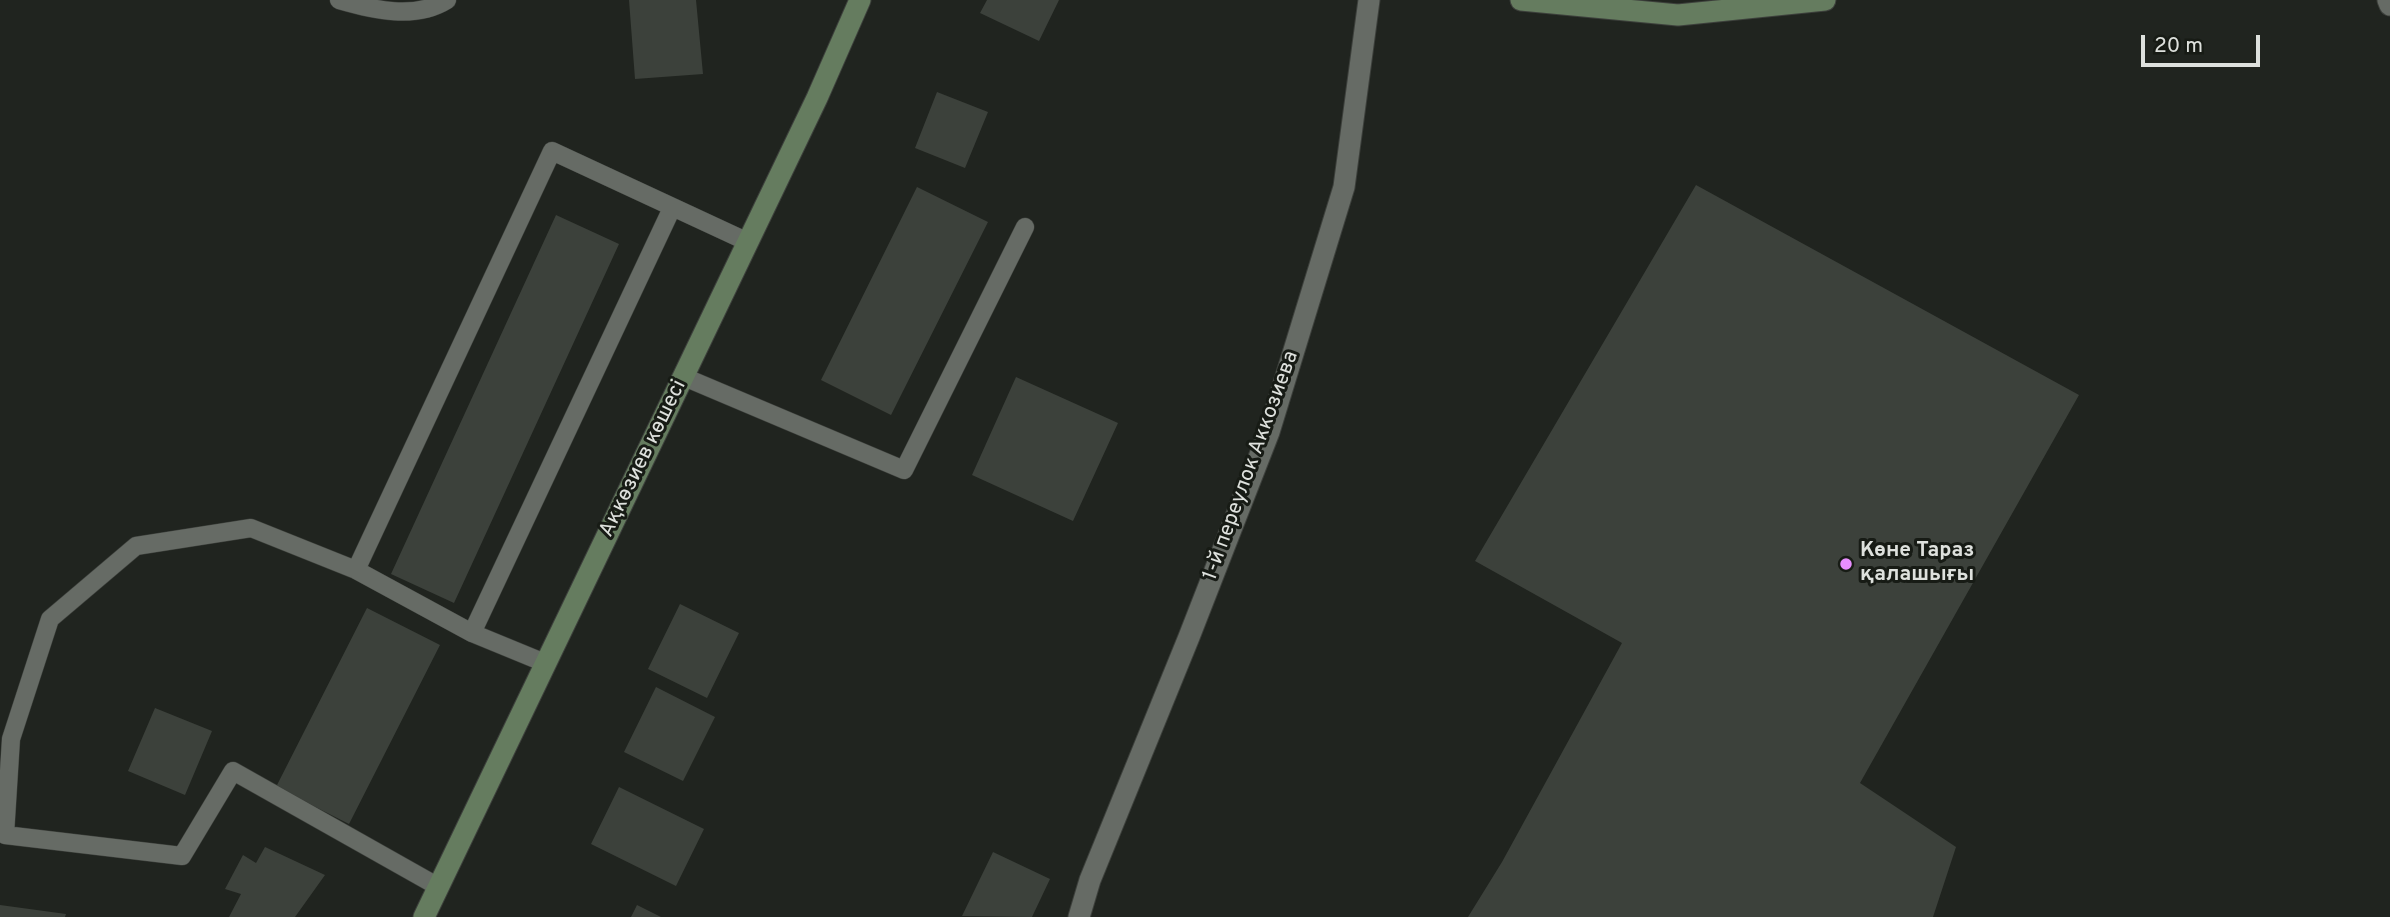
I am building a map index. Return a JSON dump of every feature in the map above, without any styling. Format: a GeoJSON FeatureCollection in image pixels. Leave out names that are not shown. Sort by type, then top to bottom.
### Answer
{"type":"FeatureCollection","features":[{"type":"Feature","properties":{"kind":"main road","name":"Ақкөзиев көшесі"},"geometry":{"type":"LineString","coordinates":[[424,917],[817,99],[860,0]]}},
{"type":"Feature","properties":{"kind":"main road"},"geometry":{"type":"LineString","coordinates":[[1521,0],[1678,15],[1825,0]]}},
{"type":"Feature","properties":{"kind":"street","name":"1-й переулок Аккозиева"},"geometry":{"type":"LineString","coordinates":[[1079,917],[1090,880],[1189,638],[1269,432],[1344,187],[1369,0]]}},
{"type":"Feature","properties":{"kind":"street"},"geometry":{"type":"LineString","coordinates":[[2388,0],[2390,5]]}},
{"type":"Feature","properties":{"kind":"lane"},"geometry":{"type":"LineString","coordinates":[[339,0],[396,12],[428,10],[447,0]]}},
{"type":"Feature","properties":{"kind":"lane"},"geometry":{"type":"LineString","coordinates":[[356,570],[552,151],[748,242]]}},
{"type":"Feature","properties":{"kind":"lane"},"geometry":{"type":"LineString","coordinates":[[472,633],[672,208]]}},
{"type":"Feature","properties":{"kind":"lane"},"geometry":{"type":"LineString","coordinates":[[684,377],[904,470],[1025,227]]}},
{"type":"Feature","properties":{"kind":"lane"},"geometry":{"type":"LineString","coordinates":[[437,886],[233,771],[182,856],[5,835],[10,739],[50,619],[136,546],[251,528],[356,570],[472,633],[545,663]]}},
{"type":"Feature","properties":{"kind":"building"},"geometry":{"type":"Polygon","coordinates":[[[629,0],[696,0],[703,74],[635,79],[629,0]]]}},
{"type":"Feature","properties":{"kind":"building"},"geometry":{"type":"Polygon","coordinates":[[[987,0],[1059,0],[1039,41],[980,13],[987,0]]]}},
{"type":"Feature","properties":{"kind":"building"},"geometry":{"type":"Polygon","coordinates":[[[937,92],[988,112],[965,168],[915,148],[937,92]]]}},
{"type":"Feature","properties":{"kind":"building"},"geometry":{"type":"Polygon","coordinates":[[[1696,185],[2079,395],[1860,783],[1956,847],[1933,917],[1468,917],[1502,862],[1622,643],[1475,561],[1696,185]]]}},
{"type":"Feature","properties":{"kind":"building"},"geometry":{"type":"Polygon","coordinates":[[[917,187],[988,222],[891,415],[821,380],[917,187]]]}},
{"type":"Feature","properties":{"kind":"building"},"geometry":{"type":"Polygon","coordinates":[[[556,215],[619,244],[454,603],[391,574],[556,215]]]}},
{"type":"Feature","properties":{"kind":"building"},"geometry":{"type":"Polygon","coordinates":[[[1016,377],[1118,423],[1073,521],[972,475],[1016,377]]]}},
{"type":"Feature","properties":{"kind":"building"},"geometry":{"type":"Polygon","coordinates":[[[680,604],[739,633],[707,698],[648,669],[680,604]]]}},
{"type":"Feature","properties":{"kind":"building"},"geometry":{"type":"Polygon","coordinates":[[[367,608],[440,645],[349,824],[276,787],[367,608]]]}},
{"type":"Feature","properties":{"kind":"building"},"geometry":{"type":"Polygon","coordinates":[[[656,687],[715,717],[683,781],[624,752],[656,687]]]}},
{"type":"Feature","properties":{"kind":"building"},"geometry":{"type":"Polygon","coordinates":[[[155,708],[212,731],[185,795],[128,771],[155,708]]]}},
{"type":"Feature","properties":{"kind":"building"},"geometry":{"type":"Polygon","coordinates":[[[619,787],[704,829],[676,886],[591,844],[619,787]]]}},
{"type":"Feature","properties":{"kind":"building"},"geometry":{"type":"Polygon","coordinates":[[[265,847],[325,875],[295,917],[229,917],[241,894],[225,889],[243,855],[256,863],[265,847]]]}},
{"type":"Feature","properties":{"kind":"building"},"geometry":{"type":"Polygon","coordinates":[[[993,852],[1050,879],[1032,917],[962,916],[993,852]]]}},
{"type":"Feature","properties":{"kind":"building"},"geometry":{"type":"Polygon","coordinates":[[[0,905],[66,914],[65,917],[0,917],[0,905]]]}},
{"type":"Feature","properties":{"kind":"building"},"geometry":{"type":"Polygon","coordinates":[[[637,905],[661,917],[631,917],[637,905]]]}},
{"type":"Feature","properties":{"kind":"place","name":"Көне Тараз қалашығы"},"geometry":{"type":"Point","coordinates":[1846,564]}}]}
